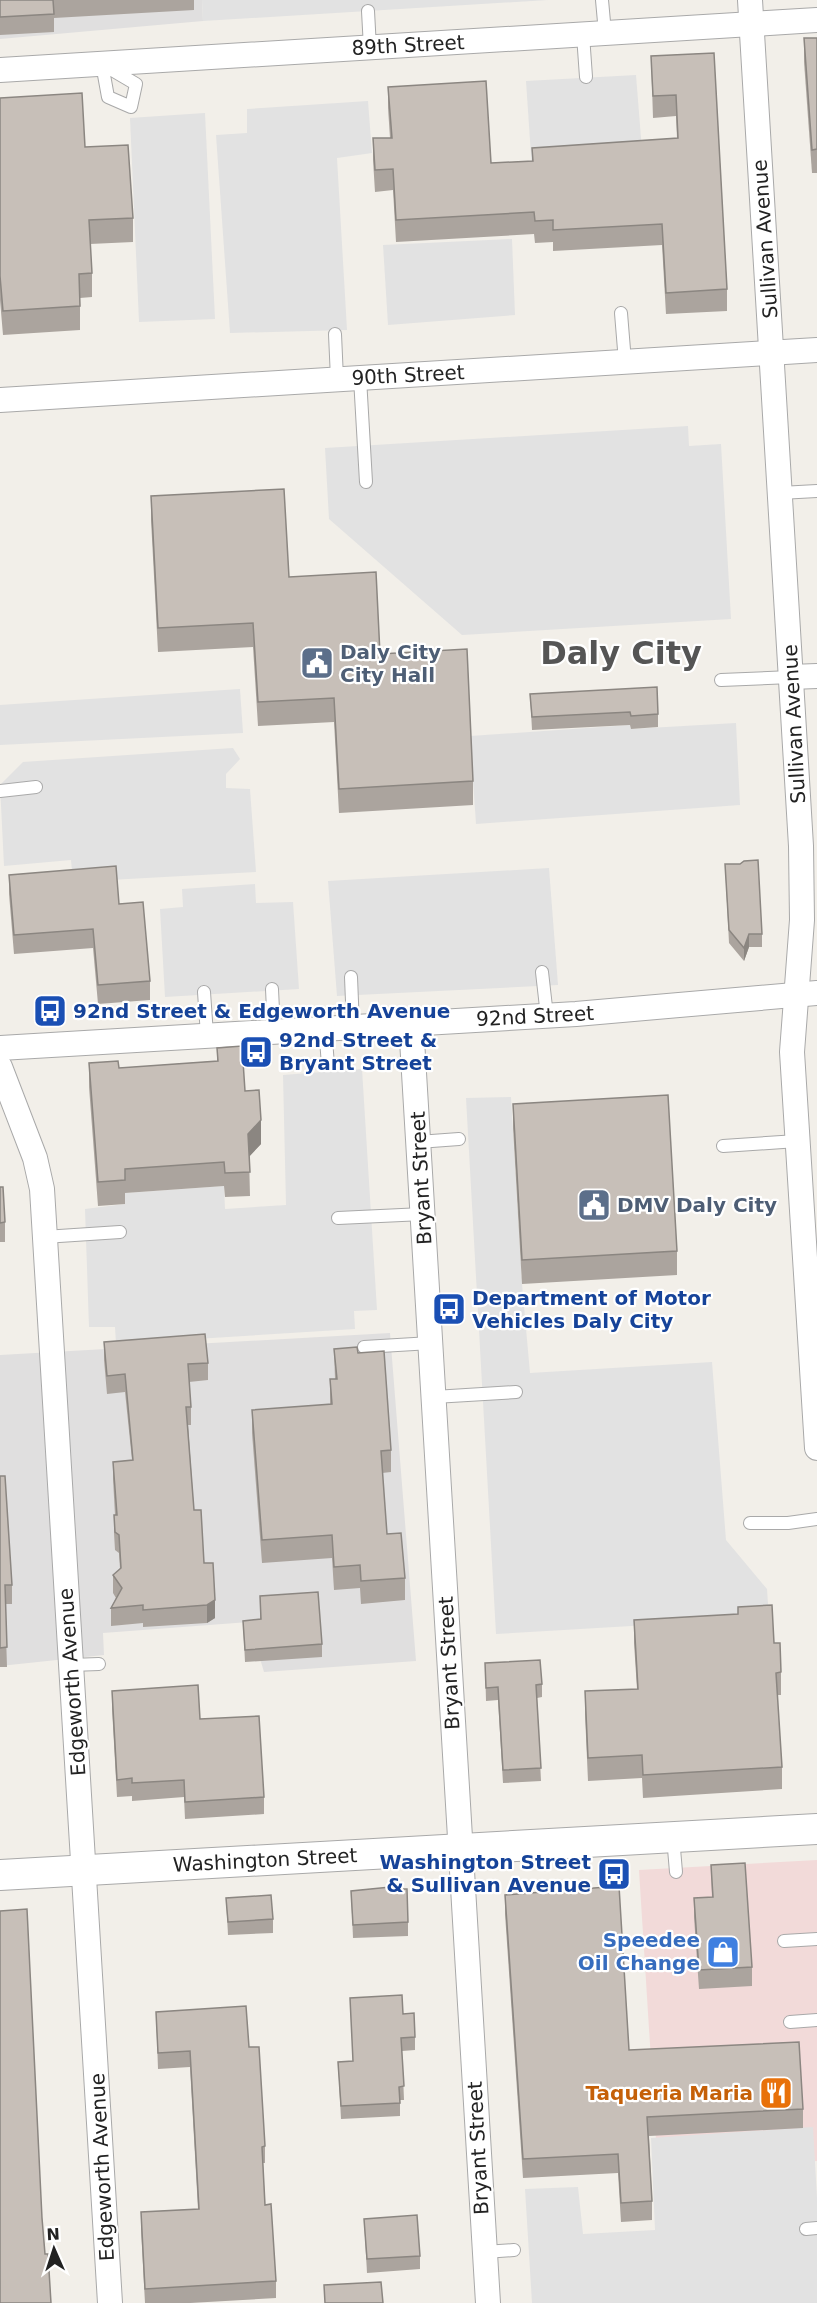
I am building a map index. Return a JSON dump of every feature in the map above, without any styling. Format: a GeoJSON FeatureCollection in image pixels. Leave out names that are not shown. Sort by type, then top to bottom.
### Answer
{"type":"FeatureCollection","features":[{"type":"Feature","properties":{"kind":"street","name":"Sullivan Avenue"},"geometry":{"type":"LineString","coordinates":[[750,0],[773,353],[802,884],[806,994],[792,1052],[817,1448]]}},
{"type":"Feature","properties":{"kind":"street","name":"89th Street"},"geometry":{"type":"LineString","coordinates":[[0,70],[817,21]]}},
{"type":"Feature","properties":{"kind":"street","name":"90th Street"},"geometry":{"type":"LineString","coordinates":[[0,400],[817,350]]}},
{"type":"Feature","properties":{"kind":"street"},"geometry":{"type":"LineString","coordinates":[[791,677],[817,676]]}},
{"type":"Feature","properties":{"kind":"street","name":"92nd Street"},"geometry":{"type":"LineString","coordinates":[[0,1048],[546,1016],[806,994]]}},
{"type":"Feature","properties":{"kind":"street","name":"Bryant Street"},"geometry":{"type":"LineString","coordinates":[[411,1023],[488,2303]]}},
{"type":"Feature","properties":{"kind":"street","name":"Edgeworth Avenue"},"geometry":{"type":"LineString","coordinates":[[0,1067],[35,1158],[42,1189],[110,2303]]}},
{"type":"Feature","properties":{"kind":"street","name":"Washington Street"},"geometry":{"type":"LineString","coordinates":[[0,1875],[817,1829]]}},
{"type":"Feature","properties":{"kind":"lane"},"geometry":{"type":"LineString","coordinates":[[586,77],[602,0]]}},
{"type":"Feature","properties":{"kind":"lane"},"geometry":{"type":"LineString","coordinates":[[368,10],[370,48]]}},
{"type":"Feature","properties":{"kind":"lane"},"geometry":{"type":"LineString","coordinates":[[621,313],[624,362]]}},
{"type":"Feature","properties":{"kind":"lane"},"geometry":{"type":"LineString","coordinates":[[335,334],[349,378],[366,482]]}},
{"type":"Feature","properties":{"kind":"lane"},"geometry":{"type":"LineString","coordinates":[[780,493],[817,491]]}},
{"type":"Feature","properties":{"kind":"lane"},"geometry":{"type":"LineString","coordinates":[[721,680],[791,677]]}},
{"type":"Feature","properties":{"kind":"lane"},"geometry":{"type":"LineString","coordinates":[[0,791],[36,787]]}},
{"type":"Feature","properties":{"kind":"lane"},"geometry":{"type":"LineString","coordinates":[[542,972],[546,1016]]}},
{"type":"Feature","properties":{"kind":"lane"},"geometry":{"type":"LineString","coordinates":[[351,977],[353,1026]]}},
{"type":"Feature","properties":{"kind":"lane"},"geometry":{"type":"LineString","coordinates":[[272,989],[274,1031]]}},
{"type":"Feature","properties":{"kind":"lane"},"geometry":{"type":"LineString","coordinates":[[204,992],[207,1035]]}},
{"type":"Feature","properties":{"kind":"lane"},"geometry":{"type":"LineString","coordinates":[[326,1028],[328,1065]]}},
{"type":"Feature","properties":{"kind":"lane"},"geometry":{"type":"LineString","coordinates":[[418,1142],[459,1139]]}},
{"type":"Feature","properties":{"kind":"lane"},"geometry":{"type":"LineString","coordinates":[[723,1146],[797,1141]]}},
{"type":"Feature","properties":{"kind":"lane"},"geometry":{"type":"LineString","coordinates":[[338,1218],[423,1214]]}},
{"type":"Feature","properties":{"kind":"lane"},"geometry":{"type":"LineString","coordinates":[[44,1237],[120,1232]]}},
{"type":"Feature","properties":{"kind":"lane"},"geometry":{"type":"LineString","coordinates":[[364,1347],[431,1343]]}},
{"type":"Feature","properties":{"kind":"lane"},"geometry":{"type":"LineString","coordinates":[[434,1397],[516,1392]]}},
{"type":"Feature","properties":{"kind":"lane"},"geometry":{"type":"LineString","coordinates":[[750,1523],[788,1523],[817,1519]]}},
{"type":"Feature","properties":{"kind":"lane"},"geometry":{"type":"LineString","coordinates":[[71,1665],[99,1664]]}},
{"type":"Feature","properties":{"kind":"lane"},"geometry":{"type":"LineString","coordinates":[[673,1837],[676,1872]]}},
{"type":"Feature","properties":{"kind":"lane"},"geometry":{"type":"LineString","coordinates":[[784,1941],[817,1939]]}},
{"type":"Feature","properties":{"kind":"lane"},"geometry":{"type":"LineString","coordinates":[[790,2022],[817,2020]]}},
{"type":"Feature","properties":{"kind":"lane"},"geometry":{"type":"LineString","coordinates":[[484,2252],[514,2250]]}},
{"type":"Feature","properties":{"kind":"shaded area"},"geometry":{"type":"Polygon","coordinates":[[[0,0],[202,0],[203,21],[0,39],[0,0]]]}},
{"type":"Feature","properties":{"kind":"shaded area"},"geometry":{"type":"Polygon","coordinates":[[[202,0],[548,0],[203,21],[202,0]]]}},
{"type":"Feature","properties":{"kind":"shaded area"},"geometry":{"type":"Polygon","coordinates":[[[636,75],[643,163],[532,170],[526,81],[636,75]]]}},
{"type":"Feature","properties":{"kind":"shaded area"},"geometry":{"type":"Polygon","coordinates":[[[368,101],[372,153],[337,158],[347,330],[230,333],[216,135],[247,133],[247,109],[368,101]]]}},
{"type":"Feature","properties":{"kind":"shaded area"},"geometry":{"type":"Polygon","coordinates":[[[205,113],[215,319],[139,322],[130,118],[205,113]]]}},
{"type":"Feature","properties":{"kind":"shaded area"},"geometry":{"type":"Polygon","coordinates":[[[512,239],[515,315],[388,325],[383,245],[512,239]]]}},
{"type":"Feature","properties":{"kind":"shaded area"},"geometry":{"type":"Polygon","coordinates":[[[688,426],[689,446],[721,444],[731,619],[462,635],[329,519],[325,448],[688,426]]]}},
{"type":"Feature","properties":{"kind":"shaded area"},"geometry":{"type":"Polygon","coordinates":[[[240,689],[243,733],[0,745],[0,705],[240,689]]]}},
{"type":"Feature","properties":{"kind":"shaded area"},"geometry":{"type":"Polygon","coordinates":[[[736,723],[740,805],[476,824],[470,736],[630,725],[631,729],[736,723]]]}},
{"type":"Feature","properties":{"kind":"shaded area"},"geometry":{"type":"Polygon","coordinates":[[[233,748],[240,759],[226,774],[226,788],[250,789],[256,872],[73,882],[71,860],[4,866],[0,785],[23,762],[233,748]]]}},
{"type":"Feature","properties":{"kind":"shaded area"},"geometry":{"type":"Polygon","coordinates":[[[549,868],[558,985],[337,996],[328,881],[549,868]]]}},
{"type":"Feature","properties":{"kind":"shaded area"},"geometry":{"type":"Polygon","coordinates":[[[255,884],[256,903],[293,902],[299,989],[165,997],[160,909],[183,907],[182,889],[255,884]]]}},
{"type":"Feature","properties":{"kind":"shaded area"},"geometry":{"type":"Polygon","coordinates":[[[362,1069],[377,1310],[354,1311],[355,1329],[116,1344],[115,1327],[89,1327],[85,1209],[125,1204],[125,1193],[224,1186],[225,1209],[286,1205],[283,1075],[362,1069]]]}},
{"type":"Feature","properties":{"kind":"shaded area"},"geometry":{"type":"Polygon","coordinates":[[[511,1097],[522,1284],[530,1373],[712,1362],[726,1540],[767,1589],[769,1618],[496,1634],[466,1098],[511,1097]]]}},
{"type":"Feature","properties":{"kind":"shaded area"},"geometry":{"type":"Polygon","coordinates":[[[390,1333],[416,1661],[264,1672],[249,1622],[103,1633],[104,1655],[0,1666],[0,1355],[390,1333]]]}},
{"type":"Feature","properties":{"kind":"shaded area"},"geometry":{"type":"Polygon","coordinates":[[[817,1860],[817,2161],[658,2171],[639,1870],[817,1860]]]}},
{"type":"Feature","properties":{"kind":"shaded area"},"geometry":{"type":"Polygon","coordinates":[[[813,2127],[817,2198],[817,2303],[532,2303],[525,2189],[578,2187],[583,2234],[655,2230],[651,2138],[813,2127]]]}},
{"type":"Feature","properties":{"kind":"building"},"geometry":{"type":"Polygon","coordinates":[[[0,0],[53,0],[54,14],[0,17],[0,0]]]}},
{"type":"Feature","properties":{"kind":"building"},"geometry":{"type":"Polygon","coordinates":[[[804,38],[817,38],[817,149],[812,150],[804,38]]]}},
{"type":"Feature","properties":{"kind":"building"},"geometry":{"type":"Polygon","coordinates":[[[714,53],[727,289],[666,293],[662,224],[553,230],[553,220],[535,221],[534,212],[396,220],[393,169],[375,170],[373,138],[392,138],[388,87],[486,81],[491,163],[533,161],[532,148],[678,138],[676,95],[653,96],[651,56],[714,53]]]}},
{"type":"Feature","properties":{"kind":"building"},"geometry":{"type":"Polygon","coordinates":[[[82,93],[85,147],[128,145],[133,218],[89,220],[92,273],[79,274],[80,306],[3,311],[0,276],[0,98],[82,93]]]}},
{"type":"Feature","properties":{"kind":"building","name":"Daly City City Hall"},"geometry":{"type":"Polygon","coordinates":[[[284,489],[289,577],[376,572],[380,654],[467,649],[473,781],[339,789],[334,698],[258,702],[253,623],[158,628],[151,496],[284,489]]]}},
{"type":"Feature","properties":{"kind":"building"},"geometry":{"type":"Polygon","coordinates":[[[657,687],[658,714],[631,716],[630,712],[532,717],[530,694],[657,687]]]}},
{"type":"Feature","properties":{"kind":"building"},"geometry":{"type":"Polygon","coordinates":[[[758,860],[762,934],[749,934],[744,948],[729,930],[725,864],[740,864],[744,861],[758,860]]]}},
{"type":"Feature","properties":{"kind":"building"},"geometry":{"type":"Polygon","coordinates":[[[116,866],[119,904],[143,902],[150,981],[98,985],[93,929],[14,935],[9,875],[116,866]]]}},
{"type":"Feature","properties":{"kind":"building"},"geometry":{"type":"Polygon","coordinates":[[[242,1046],[245,1091],[259,1090],[261,1120],[248,1134],[250,1172],[225,1173],[224,1162],[125,1169],[125,1180],[98,1182],[89,1063],[118,1061],[119,1068],[218,1061],[217,1048],[242,1046]]]}},
{"type":"Feature","properties":{"kind":"building"},"geometry":{"type":"Polygon","coordinates":[[[668,1095],[677,1251],[522,1260],[513,1104],[668,1095]]]}},
{"type":"Feature","properties":{"kind":"building"},"geometry":{"type":"Polygon","coordinates":[[[0,1187],[3,1187],[5,1222],[0,1223],[0,1187]]]}},
{"type":"Feature","properties":{"kind":"building"},"geometry":{"type":"Polygon","coordinates":[[[205,1334],[208,1363],[188,1364],[191,1407],[186,1407],[194,1510],[201,1510],[204,1563],[213,1563],[215,1600],[207,1605],[143,1610],[143,1605],[111,1608],[122,1588],[113,1575],[121,1568],[119,1535],[115,1532],[114,1515],[117,1515],[113,1462],[133,1460],[125,1374],[107,1376],[104,1342],[205,1334]]]}},
{"type":"Feature","properties":{"kind":"building"},"geometry":{"type":"Polygon","coordinates":[[[357,1347],[358,1353],[384,1351],[391,1450],[381,1451],[387,1534],[401,1533],[405,1578],[361,1581],[360,1565],[334,1567],[332,1535],[262,1540],[252,1410],[332,1404],[330,1379],[337,1379],[334,1349],[357,1347]]]}},
{"type":"Feature","properties":{"kind":"building"},"geometry":{"type":"Polygon","coordinates":[[[0,1476],[5,1476],[12,1585],[5,1585],[7,1647],[0,1648],[0,1476]]]}},
{"type":"Feature","properties":{"kind":"building"},"geometry":{"type":"Polygon","coordinates":[[[318,1592],[322,1644],[245,1650],[243,1621],[261,1619],[260,1596],[318,1592]]]}},
{"type":"Feature","properties":{"kind":"building"},"geometry":{"type":"Polygon","coordinates":[[[772,1605],[774,1643],[780,1643],[781,1672],[776,1673],[782,1767],[643,1775],[642,1755],[588,1758],[585,1691],[638,1689],[634,1620],[738,1614],[738,1607],[772,1605]]]}},
{"type":"Feature","properties":{"kind":"building"},"geometry":{"type":"Polygon","coordinates":[[[540,1660],[542,1684],[536,1685],[541,1768],[503,1770],[498,1687],[486,1688],[485,1663],[540,1660]]]}},
{"type":"Feature","properties":{"kind":"building"},"geometry":{"type":"Polygon","coordinates":[[[198,1685],[200,1719],[259,1716],[264,1797],[185,1802],[184,1780],[132,1783],[132,1778],[117,1780],[112,1691],[198,1685]]]}},
{"type":"Feature","properties":{"kind":"building","name":"Speedee Oil Change"},"geometry":{"type":"Polygon","coordinates":[[[745,1863],[752,1967],[699,1970],[694,1898],[713,1897],[711,1865],[745,1863]]]}},
{"type":"Feature","properties":{"kind":"building"},"geometry":{"type":"Polygon","coordinates":[[[400,1886],[400,1889],[407,1889],[408,1922],[353,1925],[351,1891],[400,1886]]]}},
{"type":"Feature","properties":{"kind":"building"},"geometry":{"type":"Polygon","coordinates":[[[619,1886],[629,2050],[799,2042],[803,2109],[647,2117],[652,2201],[621,2203],[618,2154],[523,2159],[505,1895],[619,1886]]]}},
{"type":"Feature","properties":{"kind":"building"},"geometry":{"type":"Polygon","coordinates":[[[271,1895],[273,1919],[228,1922],[226,1898],[271,1895]]]}},
{"type":"Feature","properties":{"kind":"building"},"geometry":{"type":"Polygon","coordinates":[[[27,1909],[42,2218],[45,2254],[48,2254],[51,2303],[0,2303],[0,1911],[27,1909]]]}},
{"type":"Feature","properties":{"kind":"building"},"geometry":{"type":"Polygon","coordinates":[[[402,1995],[403,2014],[414,2013],[415,2037],[401,2038],[404,2086],[399,2087],[400,2103],[341,2106],[338,2062],[353,2061],[350,1998],[402,1995]]]}},
{"type":"Feature","properties":{"kind":"building"},"geometry":{"type":"Polygon","coordinates":[[[246,2006],[249,2047],[259,2047],[265,2146],[262,2147],[265,2205],[271,2204],[276,2281],[145,2289],[141,2212],[199,2209],[190,2051],[158,2053],[156,2012],[246,2006]]]}},
{"type":"Feature","properties":{"kind":"building"},"geometry":{"type":"Polygon","coordinates":[[[417,2215],[420,2256],[367,2259],[364,2219],[417,2215]]]}},
{"type":"Feature","properties":{"kind":"building"},"geometry":{"type":"Polygon","coordinates":[[[381,2282],[383,2303],[325,2303],[324,2285],[381,2282]]]}},
{"type":"Feature","properties":{"kind":"place","name":"Daly City City Hall"},"geometry":{"type":"Point","coordinates":[317,663]}},
{"type":"Feature","properties":{"kind":"place","name":"92nd Street & Edgeworth Avenue"},"geometry":{"type":"Point","coordinates":[50,1011]}},
{"type":"Feature","properties":{"kind":"place","name":"92nd Street & Bryant Street"},"geometry":{"type":"Point","coordinates":[256,1052]}},
{"type":"Feature","properties":{"kind":"place","name":"DMV Daly City"},"geometry":{"type":"Point","coordinates":[594,1205]}},
{"type":"Feature","properties":{"kind":"place","name":"Department of Motor Vehicles Daly City"},"geometry":{"type":"Point","coordinates":[449,1309]}},
{"type":"Feature","properties":{"kind":"place","name":"Washington Street & Sullivan Avenue"},"geometry":{"type":"Point","coordinates":[614,1874]}},
{"type":"Feature","properties":{"kind":"place","name":"Speedee Oil Change"},"geometry":{"type":"Point","coordinates":[723,1952]}},
{"type":"Feature","properties":{"kind":"place","name":"Taqueria Maria"},"geometry":{"type":"Point","coordinates":[776,2093]}},
{"type":"Feature","properties":{"kind":"district","name":"Daly City"},"geometry":{"type":"Point","coordinates":[621,653]}}]}
